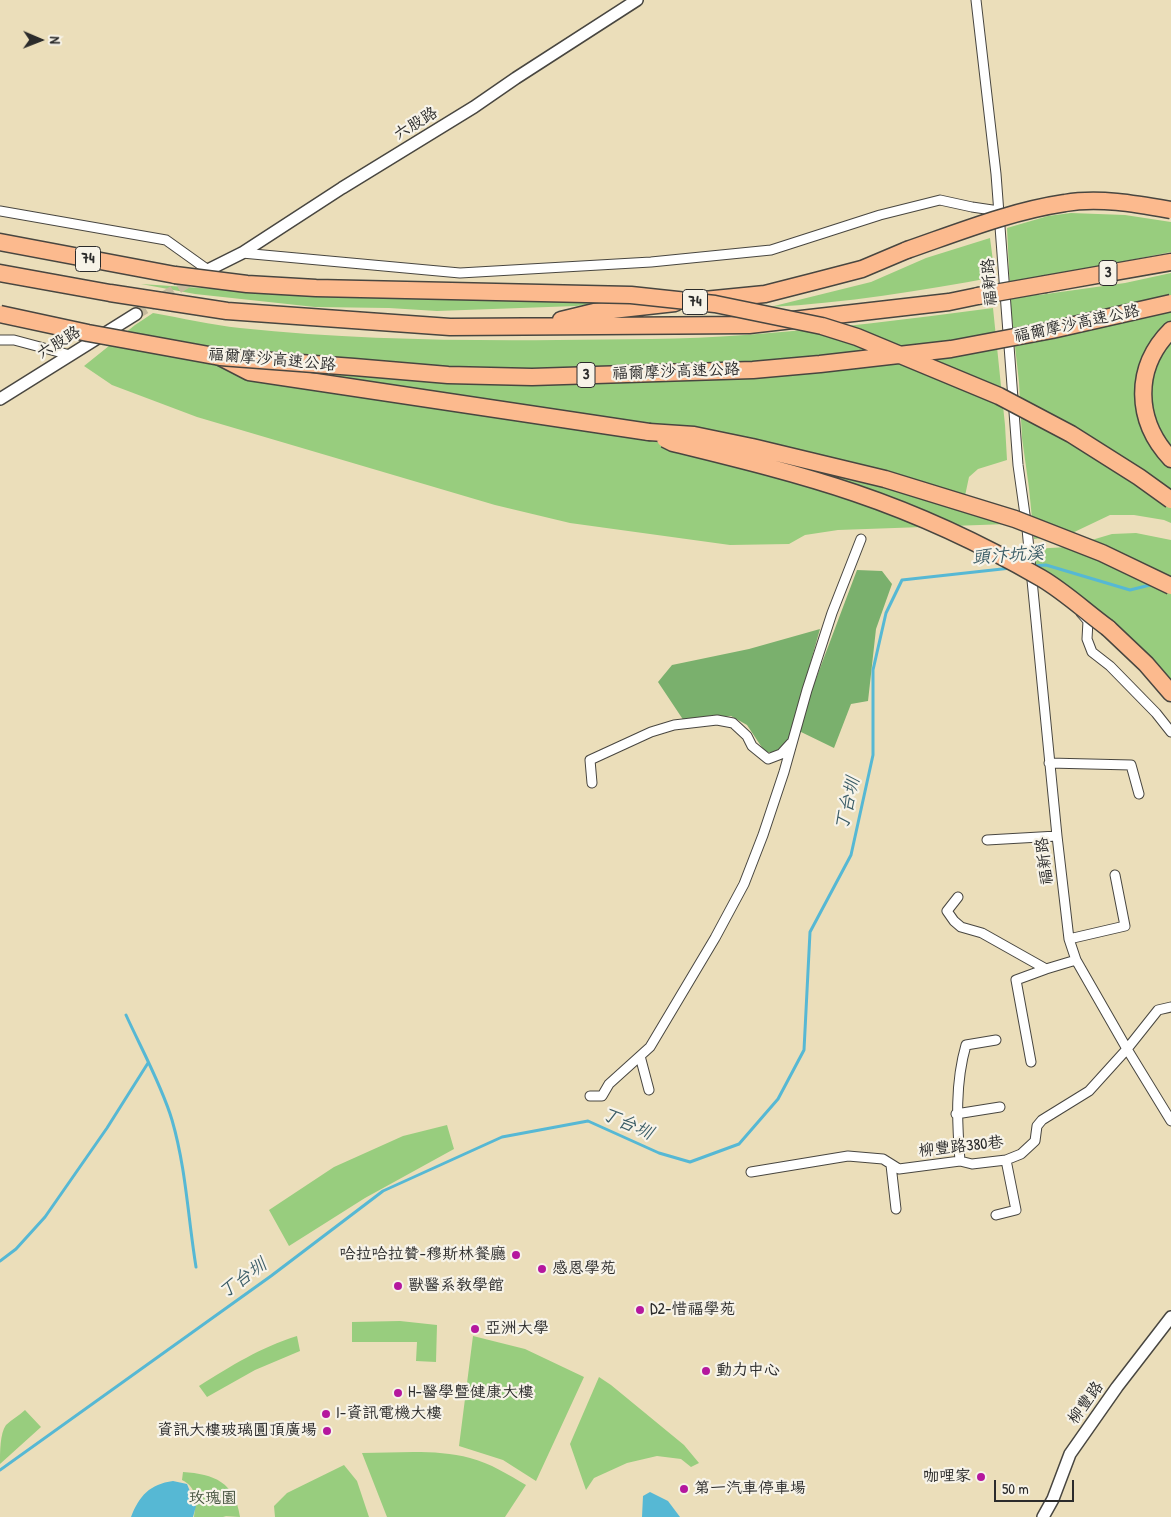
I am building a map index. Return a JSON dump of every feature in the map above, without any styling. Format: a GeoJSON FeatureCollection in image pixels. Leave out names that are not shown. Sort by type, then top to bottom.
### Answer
{"type":"FeatureCollection","features":[{"type":"Feature","properties":{"kind":"highway"},"geometry":{"type":"LineString","coordinates":[[534,327],[594,312],[765,294],[862,269],[907,250],[1018,213],[1066,202],[1107,202],[1171,210]]}},
{"type":"Feature","properties":{"kind":"highway","name":"74"},"geometry":{"type":"LineString","coordinates":[[0,242],[175,275],[247,284],[316,288],[631,295],[715,304],[822,326],[857,337],[999,396],[1071,434],[1139,477],[1171,500]]}},
{"type":"Feature","properties":{"kind":"highway","name":"3"},"geometry":{"type":"LineString","coordinates":[[0,273],[110,293],[227,311],[450,327],[749,325],[949,302],[1171,262]]}},
{"type":"Feature","properties":{"kind":"highway","name":"福爾摩沙高速公路"},"geometry":{"type":"LineString","coordinates":[[0,314],[220,358],[448,375],[532,377],[752,370],[951,349],[1052,330],[1171,303]]}},
{"type":"Feature","properties":{"kind":"highway"},"geometry":{"type":"LineString","coordinates":[[1171,330],[1160,341],[1148,362],[1144,383],[1143,407],[1152,431],[1163,450],[1171,459]]}},
{"type":"Feature","properties":{"kind":"highway"},"geometry":{"type":"LineString","coordinates":[[220,358],[249,372],[649,432],[694,435],[885,479],[1015,519],[1102,553],[1171,586]]}},
{"type":"Feature","properties":{"kind":"highway"},"geometry":{"type":"LineString","coordinates":[[649,432],[673,443],[798,475],[856,493],[939,526],[999,555],[1043,580],[1108,628],[1146,664],[1171,692]]}},
{"type":"Feature","properties":{"kind":"street","name":"六股路"},"geometry":{"type":"LineString","coordinates":[[208,270],[242,253],[342,188],[474,107],[637,0]]}},
{"type":"Feature","properties":{"kind":"street","name":"福新路"},"geometry":{"type":"LineString","coordinates":[[976,0],[999,211],[1018,465],[1030,561],[1049,763],[1069,939],[1076,960],[1127,1050],[1171,1121]]}},
{"type":"Feature","properties":{"kind":"street"},"geometry":{"type":"LineString","coordinates":[[242,253],[451,272],[480,272],[650,262],[770,250],[880,215],[940,200],[999,211]]}},
{"type":"Feature","properties":{"kind":"street"},"geometry":{"type":"LineString","coordinates":[[0,211],[166,240],[208,270]]}},
{"type":"Feature","properties":{"kind":"street","name":"六股路"},"geometry":{"type":"LineString","coordinates":[[0,399],[136,314]]}},
{"type":"Feature","properties":{"kind":"street"},"geometry":{"type":"LineString","coordinates":[[0,340],[14,340],[70,354]]}},
{"type":"Feature","properties":{"kind":"street"},"geometry":{"type":"LineString","coordinates":[[590,1096],[602,1096],[609,1084],[650,1048],[715,938],[744,884],[763,835],[832,613],[860,540]]}},
{"type":"Feature","properties":{"kind":"street"},"geometry":{"type":"LineString","coordinates":[[1031,576],[1076,606],[1088,621],[1087,639],[1092,652],[1110,666],[1156,713],[1171,732]]}},
{"type":"Feature","properties":{"kind":"street"},"geometry":{"type":"LineString","coordinates":[[592,783],[590,760],[651,732],[674,725],[717,720],[733,724],[747,736],[752,746],[768,759],[781,754],[792,742]]}},
{"type":"Feature","properties":{"kind":"street"},"geometry":{"type":"LineString","coordinates":[[1049,763],[1131,766],[1138,794]]}},
{"type":"Feature","properties":{"kind":"street"},"geometry":{"type":"LineString","coordinates":[[987,840],[1057,836]]}},
{"type":"Feature","properties":{"kind":"street"},"geometry":{"type":"LineString","coordinates":[[1069,939],[1125,926],[1115,876]]}},
{"type":"Feature","properties":{"kind":"street"},"geometry":{"type":"LineString","coordinates":[[958,897],[947,910],[954,921],[961,927],[982,933],[1046,968]]}},
{"type":"Feature","properties":{"kind":"street"},"geometry":{"type":"LineString","coordinates":[[1031,1062],[1016,980],[1046,968],[1076,960]]}},
{"type":"Feature","properties":{"kind":"street","name":"柳豐路380巷"},"geometry":{"type":"LineString","coordinates":[[751,1172],[848,1156],[882,1159],[899,1169],[960,1161],[972,1164],[1006,1160],[1022,1154],[1035,1141],[1037,1126],[1042,1120],[1089,1091],[1127,1050],[1158,1010],[1171,1007]]}},
{"type":"Feature","properties":{"kind":"street"},"geometry":{"type":"LineString","coordinates":[[960,1161],[956,1114],[962,1060],[966,1045],[996,1040]]}},
{"type":"Feature","properties":{"kind":"street"},"geometry":{"type":"LineString","coordinates":[[640,1056],[649,1090]]}},
{"type":"Feature","properties":{"kind":"street"},"geometry":{"type":"LineString","coordinates":[[956,1114],[1000,1107]]}},
{"type":"Feature","properties":{"kind":"street"},"geometry":{"type":"LineString","coordinates":[[996,1215],[1016,1210],[1006,1160]]}},
{"type":"Feature","properties":{"kind":"street"},"geometry":{"type":"LineString","coordinates":[[891,1164],[896,1209]]}},
{"type":"Feature","properties":{"kind":"street","name":"柳豐路"},"geometry":{"type":"LineString","coordinates":[[1043,1517],[1053,1499],[1070,1454],[1171,1317]]}},
{"type":"Feature","properties":{"kind":"green space"},"geometry":{"type":"Polygon","coordinates":[[[1071,213],[1125,215],[1171,222],[1171,252],[1035,279],[1039,295],[1125,283],[1171,273],[1171,523],[1134,515],[1110,515],[1068,535],[1034,539],[1022,438],[1019,382],[1011,311],[1007,228],[1048,216],[1071,213]]]}},
{"type":"Feature","properties":{"kind":"green space"},"geometry":{"type":"Polygon","coordinates":[[[990,238],[995,277],[883,296],[827,303],[770,307],[871,282],[926,258],[990,238]]]}},
{"type":"Feature","properties":{"kind":"green space"},"geometry":{"type":"Polygon","coordinates":[[[141,284],[291,294],[623,301],[576,306],[437,311],[315,307],[195,294],[141,284]]]}},
{"type":"Feature","properties":{"kind":"green space"},"geometry":{"type":"Polygon","coordinates":[[[993,308],[1007,460],[978,469],[969,477],[962,510],[1008,524],[838,530],[805,535],[789,544],[730,545],[570,523],[495,505],[197,417],[112,385],[84,366],[153,313],[229,327],[320,335],[439,340],[558,340],[722,337],[807,330],[993,308]]]}},
{"type":"Feature","properties":{"kind":"green space"},"geometry":{"type":"Polygon","coordinates":[[[1136,533],[1171,540],[1171,682],[1037,572],[1032,549],[1068,547],[1112,534],[1136,533]]]}},
{"type":"Feature","properties":{"kind":"green space"},"geometry":{"type":"Polygon","coordinates":[[[857,570],[882,571],[892,584],[876,629],[868,701],[851,704],[834,748],[799,731],[811,692],[857,570]]]}},
{"type":"Feature","properties":{"kind":"green space"},"geometry":{"type":"Polygon","coordinates":[[[820,629],[789,739],[778,752],[765,752],[747,725],[731,716],[684,721],[658,682],[672,665],[749,649],[820,629]]]}},
{"type":"Feature","properties":{"kind":"green space"},"geometry":{"type":"Polygon","coordinates":[[[447,1125],[454,1149],[365,1198],[289,1246],[269,1210],[334,1167],[403,1136],[447,1125]]]}},
{"type":"Feature","properties":{"kind":"green space"},"geometry":{"type":"Polygon","coordinates":[[[400,1321],[437,1325],[436,1362],[416,1361],[417,1342],[352,1342],[352,1322],[400,1321]]]}},
{"type":"Feature","properties":{"kind":"green space"},"geometry":{"type":"Polygon","coordinates":[[[297,1336],[300,1351],[255,1370],[207,1397],[199,1386],[258,1352],[297,1336]]]}},
{"type":"Feature","properties":{"kind":"green space"},"geometry":{"type":"Polygon","coordinates":[[[473,1336],[525,1349],[584,1377],[536,1481],[503,1460],[459,1446],[473,1336]]]}},
{"type":"Feature","properties":{"kind":"green space"},"geometry":{"type":"Polygon","coordinates":[[[599,1377],[684,1445],[699,1463],[691,1467],[681,1459],[657,1456],[627,1463],[594,1478],[586,1490],[570,1444],[599,1377]]]}},
{"type":"Feature","properties":{"kind":"green space"},"geometry":{"type":"Polygon","coordinates":[[[25,1410],[41,1427],[0,1464],[4,1428],[25,1410]]]}},
{"type":"Feature","properties":{"kind":"green space"},"geometry":{"type":"Polygon","coordinates":[[[417,1452],[457,1455],[485,1463],[526,1485],[505,1517],[387,1517],[362,1453],[417,1452]]]}},
{"type":"Feature","properties":{"kind":"green space"},"geometry":{"type":"Polygon","coordinates":[[[344,1465],[357,1481],[369,1517],[275,1517],[274,1506],[287,1493],[344,1465]]]}},
{"type":"Feature","properties":{"kind":"green space","name":"玫瑰園"},"geometry":{"type":"Polygon","coordinates":[[[183,1472],[204,1475],[221,1482],[233,1495],[240,1517],[194,1517],[195,1496],[191,1487],[182,1480],[183,1472]]]}},
{"type":"Feature","properties":{"kind":"water"},"geometry":{"type":"Polygon","coordinates":[[[173,1481],[187,1484],[196,1506],[193,1517],[131,1517],[146,1492],[158,1485],[173,1481]]]}},
{"type":"Feature","properties":{"kind":"water"},"geometry":{"type":"Polygon","coordinates":[[[650,1492],[668,1501],[680,1517],[642,1517],[643,1496],[650,1492]]]}},
{"type":"Feature","properties":{"kind":"waterway","name":"頭汴坑溪"},"geometry":{"type":"LineString","coordinates":[[1032,566],[1046,565],[1130,590],[1154,584]]}},
{"type":"Feature","properties":{"kind":"waterway","name":"丁台圳"},"geometry":{"type":"LineString","coordinates":[[0,1470],[271,1276],[383,1191],[502,1137],[588,1121],[659,1153],[690,1162],[739,1144],[778,1099],[804,1050],[810,932],[851,855],[873,755],[873,670],[886,613],[902,580],[1011,568]]}},
{"type":"Feature","properties":{"kind":"waterway"},"geometry":{"type":"LineString","coordinates":[[126,1015],[157,1081],[172,1120],[184,1175],[196,1267]]}},
{"type":"Feature","properties":{"kind":"waterway"},"geometry":{"type":"LineString","coordinates":[[0,1261],[16,1249],[45,1217],[107,1128],[148,1063]]}},
{"type":"Feature","properties":{"kind":"tunnel"},"geometry":{"type":"LineString","coordinates":[[136,314],[196,277]]}},
{"type":"Feature","properties":{"kind":"place","name":"哈拉哈拉贊-穆斯林餐廳"},"geometry":{"type":"Point","coordinates":[516,1255]}},
{"type":"Feature","properties":{"kind":"place","name":"感恩學苑"},"geometry":{"type":"Point","coordinates":[542,1269]}},
{"type":"Feature","properties":{"kind":"place","name":"獸醫系教學館"},"geometry":{"type":"Point","coordinates":[398,1286]}},
{"type":"Feature","properties":{"kind":"place","name":"D2-惜福學苑"},"geometry":{"type":"Point","coordinates":[640,1310]}},
{"type":"Feature","properties":{"kind":"place","name":"亞洲大學"},"geometry":{"type":"Point","coordinates":[475,1329]}},
{"type":"Feature","properties":{"kind":"place","name":"動力中心"},"geometry":{"type":"Point","coordinates":[706,1371]}},
{"type":"Feature","properties":{"kind":"place","name":"H-醫學暨健康大樓"},"geometry":{"type":"Point","coordinates":[398,1393]}},
{"type":"Feature","properties":{"kind":"place","name":"I-資訊電機大樓"},"geometry":{"type":"Point","coordinates":[326,1414]}},
{"type":"Feature","properties":{"kind":"place","name":"資訊大樓玻璃圓頂廣場"},"geometry":{"type":"Point","coordinates":[327,1431]}},
{"type":"Feature","properties":{"kind":"place","name":"咖哩家"},"geometry":{"type":"Point","coordinates":[981,1477]}},
{"type":"Feature","properties":{"kind":"place","name":"第一汽車停車場"},"geometry":{"type":"Point","coordinates":[684,1489]}}]}
